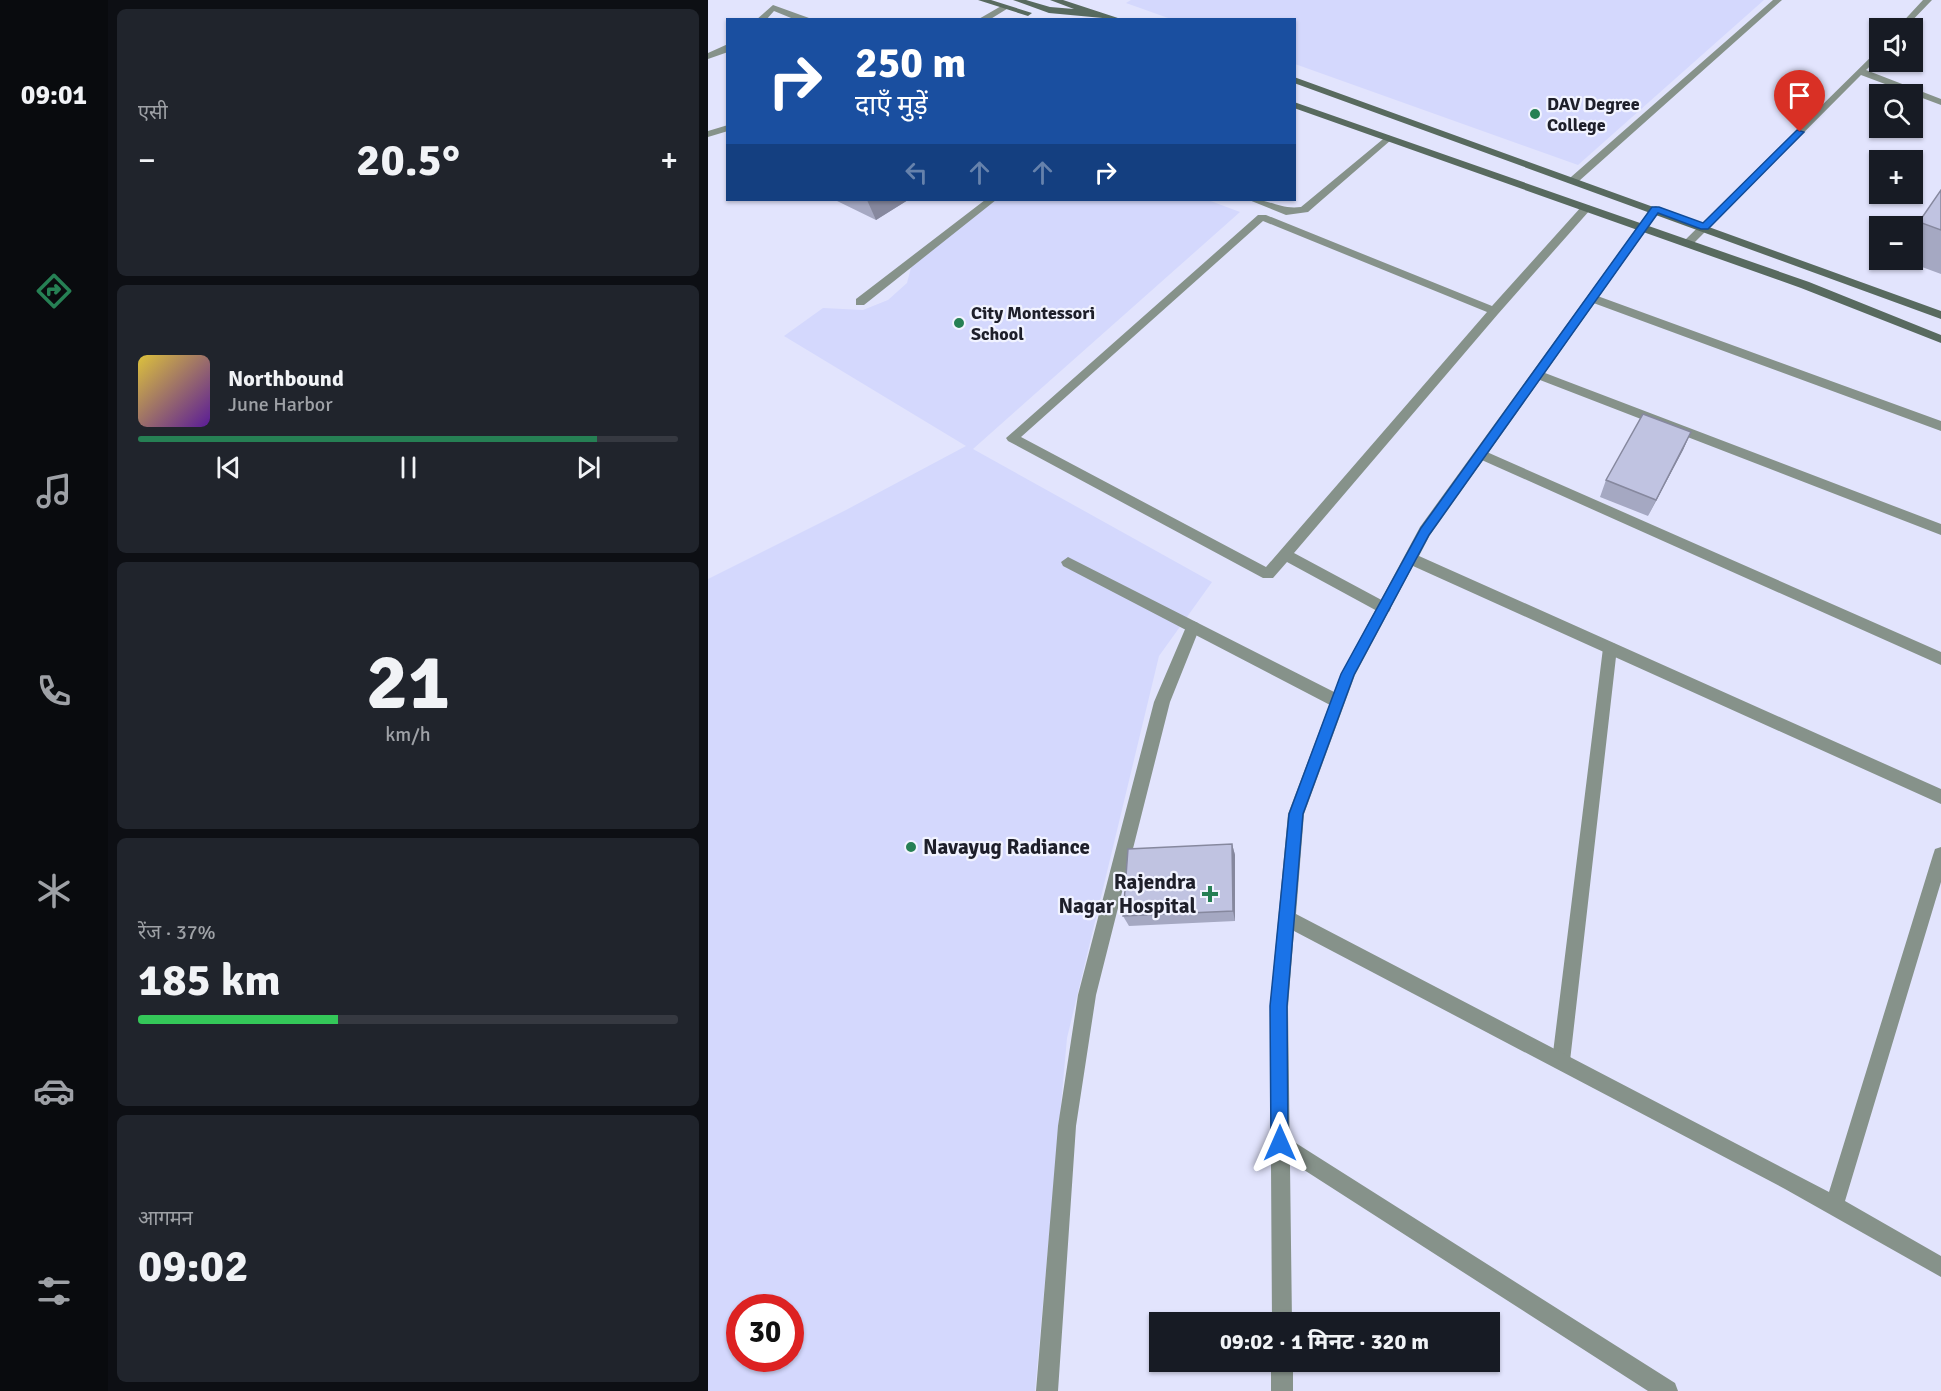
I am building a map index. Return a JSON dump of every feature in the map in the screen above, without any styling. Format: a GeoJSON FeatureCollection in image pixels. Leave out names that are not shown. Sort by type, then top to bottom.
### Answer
{"type":"FeatureCollection","features":[{"type":"Feature","properties":{"kind":"main road"},"geometry":{"type":"LineString","coordinates":[[982,0],[1049,15],[1099,13]]}},
{"type":"Feature","properties":{"kind":"main road"},"geometry":{"type":"LineString","coordinates":[[1018,0],[1049,15]]}},
{"type":"Feature","properties":{"kind":"main road"},"geometry":{"type":"LineString","coordinates":[[1054,0],[1114,18]]}},
{"type":"Feature","properties":{"kind":"main road"},"geometry":{"type":"LineString","coordinates":[[1296,81],[1575,179],[1941,315]]}},
{"type":"Feature","properties":{"kind":"main road"},"geometry":{"type":"LineString","coordinates":[[1296,106],[1805,285],[1941,339]]}},
{"type":"Feature","properties":{"kind":"street"},"geometry":{"type":"LineString","coordinates":[[1575,179],[1778,0]]}},
{"type":"Feature","properties":{"kind":"street"},"geometry":{"type":"LineString","coordinates":[[1911,18],[1928,0]]}},
{"type":"Feature","properties":{"kind":"street"},"geometry":{"type":"LineString","coordinates":[[985,18],[1006,7]]}},
{"type":"Feature","properties":{"kind":"street"},"geometry":{"type":"LineString","coordinates":[[762,18],[773,8],[800,18]]}},
{"type":"Feature","properties":{"kind":"street"},"geometry":{"type":"LineString","coordinates":[[708,56],[726,49]]}},
{"type":"Feature","properties":{"kind":"street"},"geometry":{"type":"LineString","coordinates":[[1687,244],[1869,62]]}},
{"type":"Feature","properties":{"kind":"street"},"geometry":{"type":"LineString","coordinates":[[1860,71],[1941,102]]}},
{"type":"Feature","properties":{"kind":"street"},"geometry":{"type":"LineString","coordinates":[[708,134],[726,129]]}},
{"type":"Feature","properties":{"kind":"street"},"geometry":{"type":"LineString","coordinates":[[1257,201],[1286,212],[1304,210],[1388,138]]}},
{"type":"Feature","properties":{"kind":"street"},"geometry":{"type":"LineString","coordinates":[[860,302],[990,201]]}},
{"type":"Feature","properties":{"kind":"street"},"geometry":{"type":"LineString","coordinates":[[1494,311],[1262,217],[1012,438],[1268,574],[1494,311],[1587,208]]}},
{"type":"Feature","properties":{"kind":"street"},"geometry":{"type":"LineString","coordinates":[[1282,1312],[1279,1006],[1296,814],[1348,674],[1425,531],[1656,209]]}},
{"type":"Feature","properties":{"kind":"street"},"geometry":{"type":"LineString","coordinates":[[1592,298],[1941,426]]}},
{"type":"Feature","properties":{"kind":"street"},"geometry":{"type":"LineString","coordinates":[[1537,375],[1941,530]]}},
{"type":"Feature","properties":{"kind":"street"},"geometry":{"type":"LineString","coordinates":[[1480,454],[1941,659]]}},
{"type":"Feature","properties":{"kind":"street"},"geometry":{"type":"LineString","coordinates":[[1285,554],[1384,608]]}},
{"type":"Feature","properties":{"kind":"street"},"geometry":{"type":"LineString","coordinates":[[1410,558],[1941,797]]}},
{"type":"Feature","properties":{"kind":"street"},"geometry":{"type":"LineString","coordinates":[[1068,562],[1337,701]]}},
{"type":"Feature","properties":{"kind":"street"},"geometry":{"type":"LineString","coordinates":[[1047,1391],[1067,1126],[1087,994],[1162,702],[1193,627]]}},
{"type":"Feature","properties":{"kind":"street"},"geometry":{"type":"LineString","coordinates":[[1561,1061],[1610,648]]}},
{"type":"Feature","properties":{"kind":"street"},"geometry":{"type":"LineString","coordinates":[[1834,1206],[1941,855]]}},
{"type":"Feature","properties":{"kind":"street"},"geometry":{"type":"LineString","coordinates":[[1286,918],[1834,1206],[1941,1267]]}},
{"type":"Feature","properties":{"kind":"street"},"geometry":{"type":"LineString","coordinates":[[1280,1143],[1667,1391]]}},
{"type":"Feature","properties":{"kind":"street"},"geometry":{"type":"LineString","coordinates":[[1282,1372],[1282,1391]]}},
{"type":"Feature","properties":{"kind":"shaded area","name":"DAV Degree College"},"geometry":{"type":"Polygon","coordinates":[[[1131,0],[1764,0],[1578,165],[1296,64],[1296,18],[1168,18],[1126,3],[1131,0]]]}},
{"type":"Feature","properties":{"kind":"shaded area","name":"Navayug Radiance"},"geometry":{"type":"Polygon","coordinates":[[[995,201],[1211,201],[1240,212],[973,449],[1212,582],[1159,656],[1067,1038],[1035,1391],[708,1391],[708,579],[846,510],[966,446],[784,336],[823,308],[863,310],[888,300],[907,283],[913,260],[995,201]]]}},
{"type":"Feature","properties":{"kind":"building"},"geometry":{"type":"Polygon","coordinates":[[[1941,190],[1941,230],[1923,223],[1923,216],[1941,190]]]}},
{"type":"Feature","properties":{"kind":"building"},"geometry":{"type":"Polygon","coordinates":[[[1643,414],[1691,432],[1656,500],[1606,480],[1643,414]]]}},
{"type":"Feature","properties":{"kind":"building"},"geometry":{"type":"Polygon","coordinates":[[[1232,844],[1233,911],[1123,916],[1128,849],[1232,844]]]}},
{"type":"Feature","properties":{"kind":"place","name":"DAV Degree College"},"geometry":{"type":"Point","coordinates":[1535,114]}},
{"type":"Feature","properties":{"kind":"place","name":"City Montessori School"},"geometry":{"type":"Point","coordinates":[959,323]}},
{"type":"Feature","properties":{"kind":"place","name":"Navayug Radiance"},"geometry":{"type":"Point","coordinates":[911,847]}},
{"type":"Feature","properties":{"kind":"place","name":"Rajendra Nagar Hospital"},"geometry":{"type":"Point","coordinates":[1210,894]}},
{"type":"Feature","properties":{"kind":"route"},"geometry":{"type":"LineString","coordinates":[[1280,1143],[1279,1006],[1296,814],[1348,674],[1425,531],[1656,209],[1704,226],[1800,132]]}}]}
